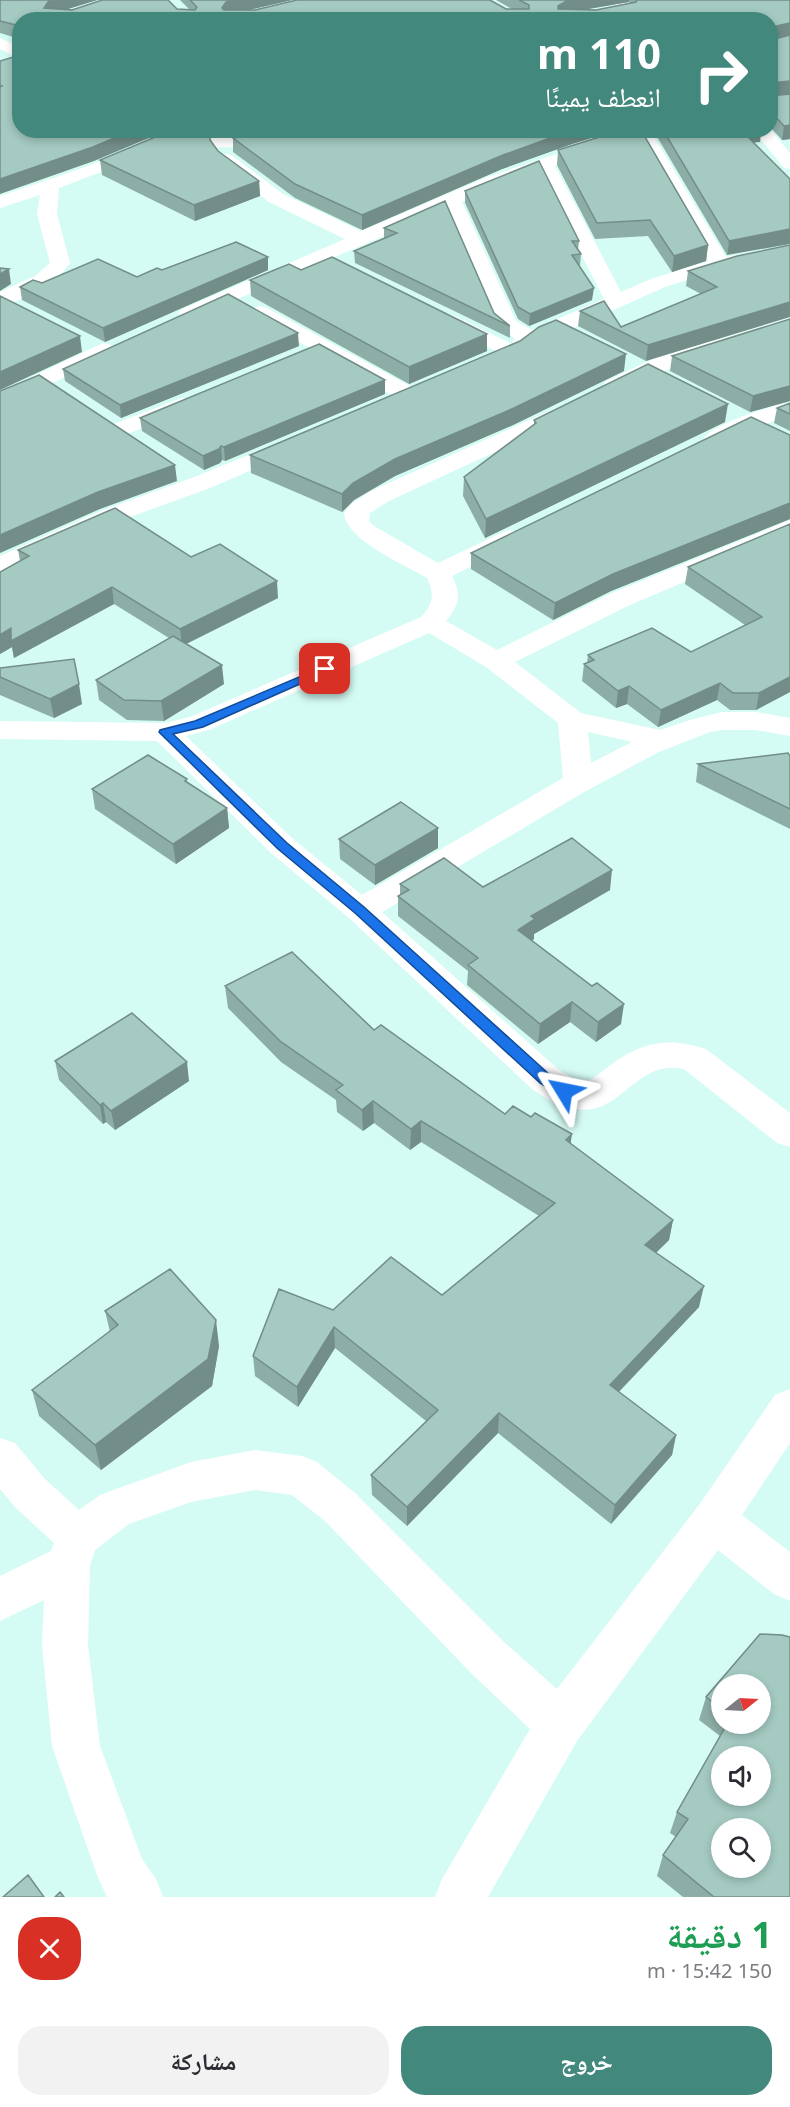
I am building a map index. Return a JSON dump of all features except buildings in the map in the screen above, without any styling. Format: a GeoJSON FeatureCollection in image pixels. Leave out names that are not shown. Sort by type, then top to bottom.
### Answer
{"type":"FeatureCollection","features":[{"type":"Feature","properties":{"kind":"street"},"geometry":{"type":"LineString","coordinates":[[0,202],[120,160],[159,138]]}},
{"type":"Feature","properties":{"kind":"street"},"geometry":{"type":"LineString","coordinates":[[195,138],[224,142],[284,138]]}},
{"type":"Feature","properties":{"kind":"street"},"geometry":{"type":"LineString","coordinates":[[166,323],[452,200],[544,163],[624,138]]}},
{"type":"Feature","properties":{"kind":"street"},"geometry":{"type":"LineString","coordinates":[[650,138],[720,264]]}},
{"type":"Feature","properties":{"kind":"street"},"geometry":{"type":"LineString","coordinates":[[767,138],[790,164]]}},
{"type":"Feature","properties":{"kind":"street"},"geometry":{"type":"LineString","coordinates":[[224,142],[222,153],[226,160],[276,198],[361,239]]}},
{"type":"Feature","properties":{"kind":"street"},"geometry":{"type":"LineString","coordinates":[[544,163],[615,301]]}},
{"type":"Feature","properties":{"kind":"street"},"geometry":{"type":"LineString","coordinates":[[0,300],[57,270],[60,263],[47,214],[50,185]]}},
{"type":"Feature","properties":{"kind":"street"},"geometry":{"type":"LineString","coordinates":[[452,200],[507,324],[529,338]]}},
{"type":"Feature","properties":{"kind":"street"},"geometry":{"type":"LineString","coordinates":[[480,364],[510,351],[529,338],[658,283],[720,264],[790,251]]}},
{"type":"Feature","properties":{"kind":"street"},"geometry":{"type":"LineString","coordinates":[[321,256],[342,267]]}},
{"type":"Feature","properties":{"kind":"street"},"geometry":{"type":"LineString","coordinates":[[230,296],[322,346],[419,390],[387,404]]}},
{"type":"Feature","properties":{"kind":"street"},"geometry":{"type":"LineString","coordinates":[[0,300],[21,310]]}},
{"type":"Feature","properties":{"kind":"street"},"geometry":{"type":"LineString","coordinates":[[426,309],[510,351]]}},
{"type":"Feature","properties":{"kind":"street"},"geometry":{"type":"LineString","coordinates":[[0,730],[165,732],[199,724],[430,623],[444,609],[447,597],[445,587],[437,573],[365,531],[357,522],[356,513],[380,496],[523,432],[663,363],[790,324]]}},
{"type":"Feature","properties":{"kind":"street"},"geometry":{"type":"LineString","coordinates":[[556,326],[586,341]]}},
{"type":"Feature","properties":{"kind":"street"},"geometry":{"type":"LineString","coordinates":[[82,340],[103,351]]}},
{"type":"Feature","properties":{"kind":"street"},"geometry":{"type":"LineString","coordinates":[[0,401],[53,386],[103,351],[124,341]]}},
{"type":"Feature","properties":{"kind":"street"},"geometry":{"type":"LineString","coordinates":[[301,355],[322,346]]}},
{"type":"Feature","properties":{"kind":"street"},"geometry":{"type":"LineString","coordinates":[[119,430],[205,395]]}},
{"type":"Feature","properties":{"kind":"street"},"geometry":{"type":"LineString","coordinates":[[698,446],[738,417],[790,409]]}},
{"type":"Feature","properties":{"kind":"street"},"geometry":{"type":"LineString","coordinates":[[738,417],[780,438]]}},
{"type":"Feature","properties":{"kind":"street"},"geometry":{"type":"LineString","coordinates":[[0,565],[110,516],[201,483],[310,436]]}},
{"type":"Feature","properties":{"kind":"street"},"geometry":{"type":"LineString","coordinates":[[174,466],[201,483]]}},
{"type":"Feature","properties":{"kind":"street"},"geometry":{"type":"LineString","coordinates":[[437,573],[532,527]]}},
{"type":"Feature","properties":{"kind":"street"},"geometry":{"type":"LineString","coordinates":[[496,661],[621,598],[790,528]]}},
{"type":"Feature","properties":{"kind":"street"},"geometry":{"type":"LineString","coordinates":[[430,623],[496,661],[572,720],[664,741]]}},
{"type":"Feature","properties":{"kind":"street"},"geometry":{"type":"LineString","coordinates":[[572,720],[578,782]]}},
{"type":"Feature","properties":{"kind":"street"},"geometry":{"type":"LineString","coordinates":[[360,910],[578,782],[664,741],[702,726],[735,720],[763,720],[790,727]]}},
{"type":"Feature","properties":{"kind":"street"},"geometry":{"type":"LineString","coordinates":[[165,732],[282,846],[360,910],[545,1079],[564,1091],[580,1097],[595,1094],[643,1060],[678,1052],[694,1058],[790,1133]]}},
{"type":"Feature","properties":{"kind":"street"},"geometry":{"type":"LineString","coordinates":[[460,1897],[561,1724],[714,1520],[790,1408]]}},
{"type":"Feature","properties":{"kind":"street"},"geometry":{"type":"LineString","coordinates":[[0,1457],[73,1551],[65,1646],[76,1746],[122,1875],[138,1897]]}},
{"type":"Feature","properties":{"kind":"street"},"geometry":{"type":"LineString","coordinates":[[0,1599],[73,1551],[115,1509],[191,1482],[255,1470],[302,1476],[340,1507],[390,1561],[471,1641],[561,1724]]}},
{"type":"Feature","properties":{"kind":"street"},"geometry":{"type":"LineString","coordinates":[[714,1520],[790,1579]]}},
{"type":"Feature","properties":{"kind":"route"},"geometry":{"type":"LineString","coordinates":[[325,669],[199,724],[165,732],[282,846],[360,910],[545,1079],[564,1091]]}}]}
